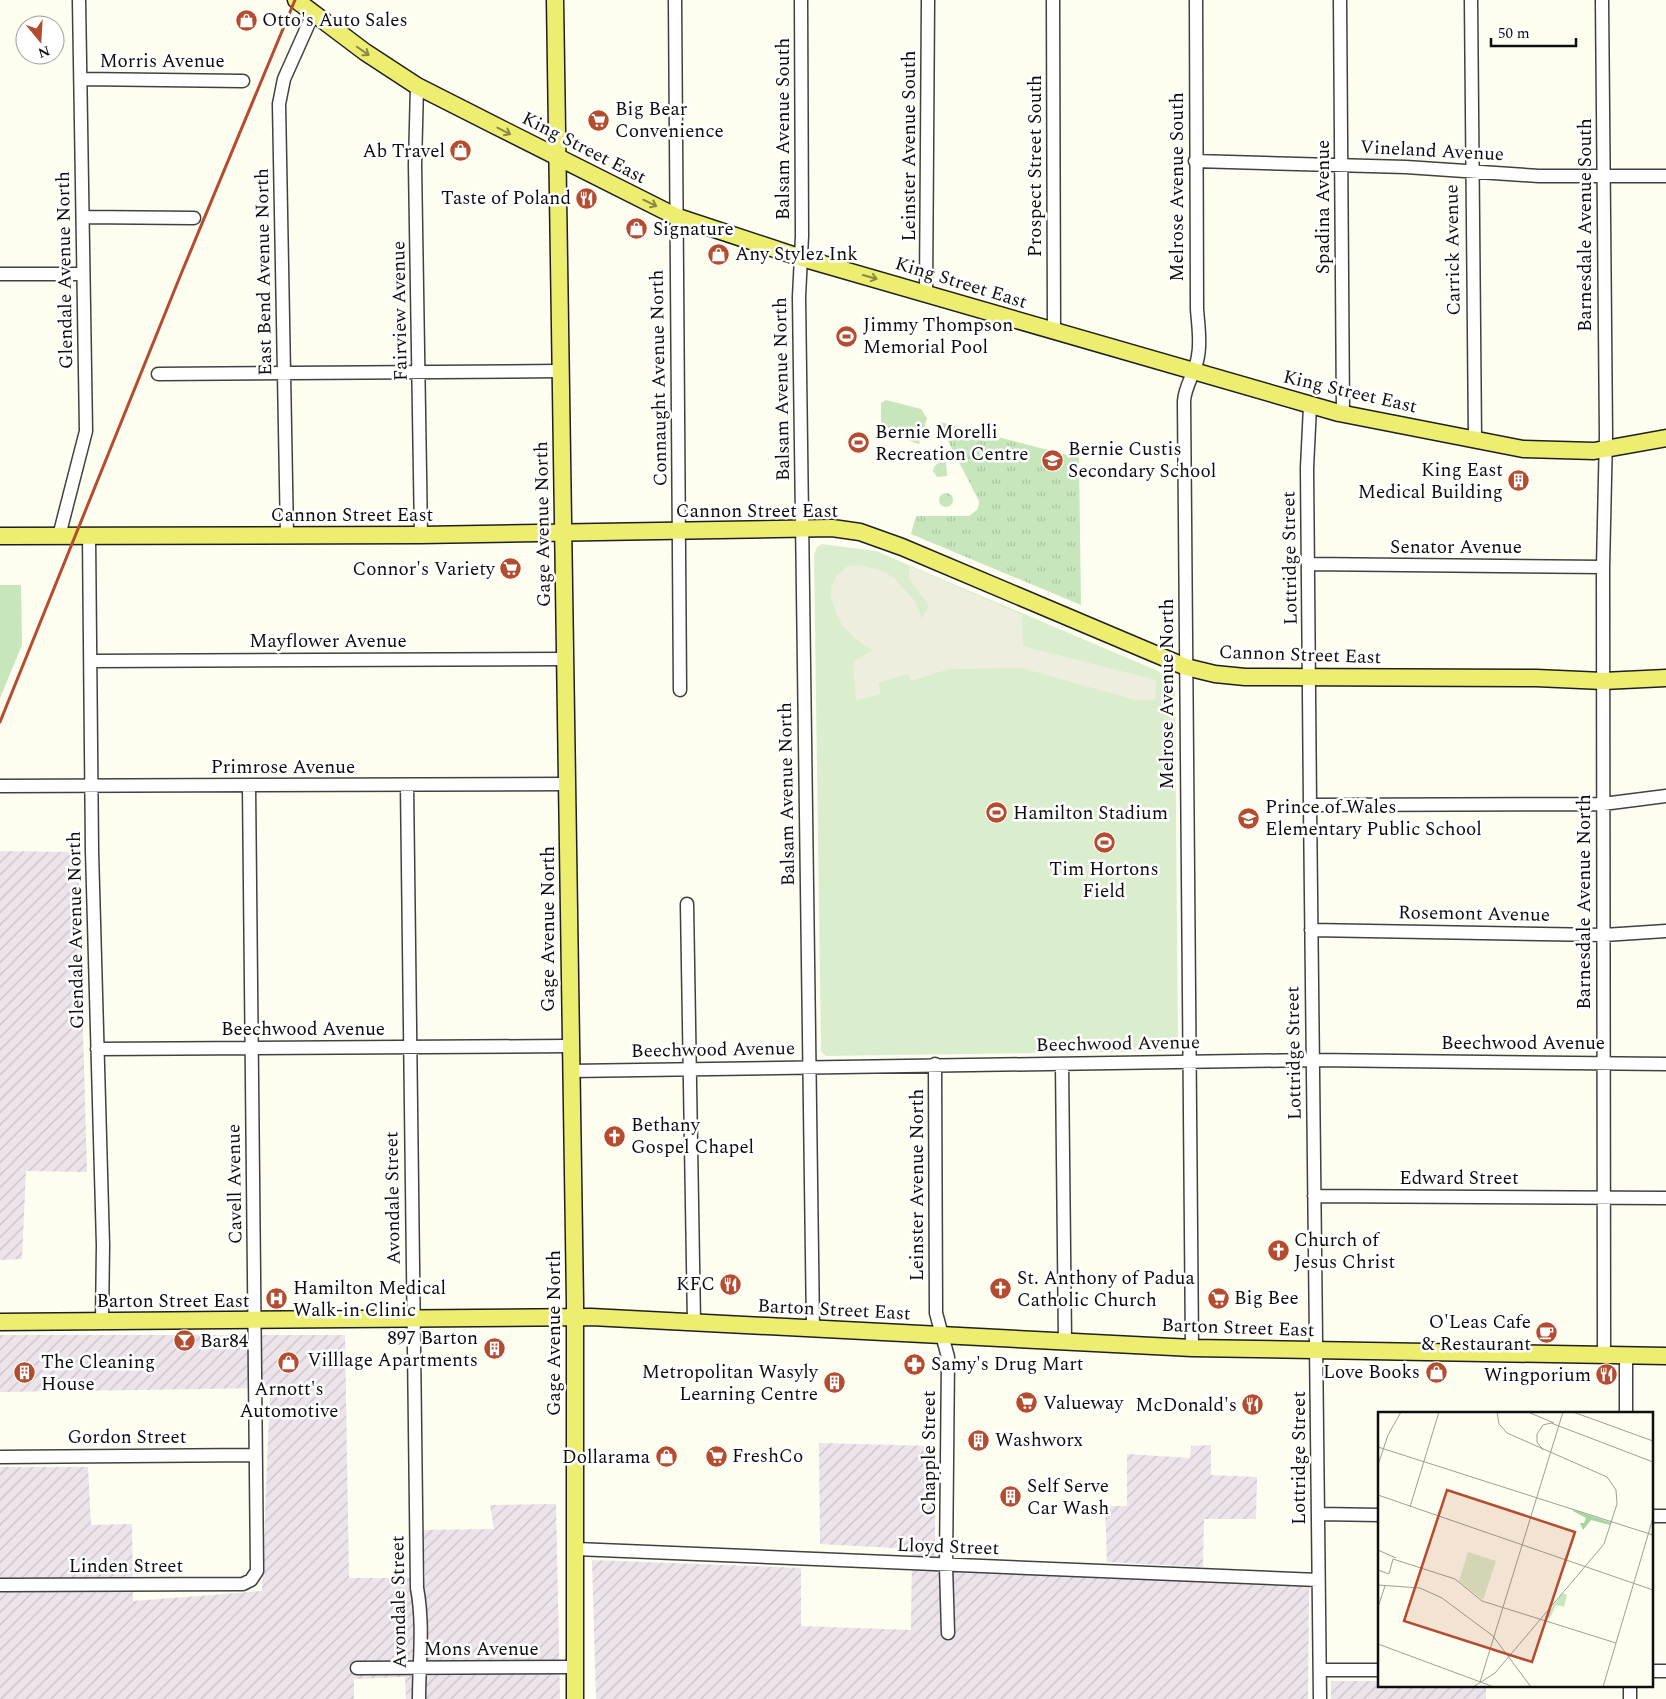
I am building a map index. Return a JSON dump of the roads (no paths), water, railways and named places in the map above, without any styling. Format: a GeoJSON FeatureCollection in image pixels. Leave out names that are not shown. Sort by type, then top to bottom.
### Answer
{"type":"FeatureCollection","features":[{"type":"Feature","properties":{"kind":"main road","name":"King Street East"},"geometry":{"type":"LineString","coordinates":[[296,0],[416,86],[557,158],[676,216],[802,258],[1343,414],[1475,440],[1540,450],[1605,450],[1666,438]]}},
{"type":"Feature","properties":{"kind":"main road","name":"Gage Avenue North"},"geometry":{"type":"LineString","coordinates":[[555,0],[567,784],[576,1550],[575,1699]]}},
{"type":"Feature","properties":{"kind":"main road","name":"Cannon Street East"},"geometry":{"type":"LineString","coordinates":[[0,536],[421,535],[832,528],[860,532],[894,544],[1186,667],[1230,676],[1536,678],[1603,681],[1666,678]]}},
{"type":"Feature","properties":{"kind":"main road","name":"Barton Street East"},"geometry":{"type":"LineString","coordinates":[[0,1322],[414,1320],[573,1317],[1192,1348],[1666,1356]]}},
{"type":"Feature","properties":{"kind":"street","name":"Glendale Avenue North"},"geometry":{"type":"LineString","coordinates":[[60,536],[86,431],[80,0]]}},
{"type":"Feature","properties":{"kind":"street","name":"Connaught Avenue North"},"geometry":{"type":"LineString","coordinates":[[675,0],[680,690]]}},
{"type":"Feature","properties":{"kind":"street","name":"Balsam Avenue South"},"geometry":{"type":"LineString","coordinates":[[801,0],[802,258]]}},
{"type":"Feature","properties":{"kind":"street","name":"Leinster Avenue South"},"geometry":{"type":"LineString","coordinates":[[926,293],[928,0]]}},
{"type":"Feature","properties":{"kind":"street","name":"Prospect Street South"},"geometry":{"type":"LineString","coordinates":[[1053,0],[1054,332]]}},
{"type":"Feature","properties":{"kind":"street","name":"Melrose Avenue South"},"geometry":{"type":"LineString","coordinates":[[1194,372],[1199,348],[1195,161],[1196,0]]}},
{"type":"Feature","properties":{"kind":"street","name":"Spadina Avenue"},"geometry":{"type":"LineString","coordinates":[[1340,0],[1343,414]]}},
{"type":"Feature","properties":{"kind":"street","name":"Carrick Avenue"},"geometry":{"type":"LineString","coordinates":[[1471,0],[1471,172],[1475,440]]}},
{"type":"Feature","properties":{"kind":"street","name":"Barnesdale Avenue South"},"geometry":{"type":"LineString","coordinates":[[1602,0],[1605,450]]}},
{"type":"Feature","properties":{"kind":"street","name":"East Bend Avenue North"},"geometry":{"type":"LineString","coordinates":[[287,536],[280,104],[284,79],[313,14]]}},
{"type":"Feature","properties":{"kind":"street","name":"Morris Avenue"},"geometry":{"type":"LineString","coordinates":[[81,80],[243,81]]}},
{"type":"Feature","properties":{"kind":"street","name":"Fairview Avenue"},"geometry":{"type":"LineString","coordinates":[[416,86],[415,165],[420,372],[421,535]]}},
{"type":"Feature","properties":{"kind":"street","name":"Vineland Avenue"},"geometry":{"type":"LineString","coordinates":[[1195,161],[1406,167],[1539,176],[1666,176]]}},
{"type":"Feature","properties":{"kind":"street"},"geometry":{"type":"LineString","coordinates":[[83,217],[194,218]]}},
{"type":"Feature","properties":{"kind":"street","name":"Balsam Avenue North"},"geometry":{"type":"LineString","coordinates":[[802,258],[799,298],[813,1329]]}},
{"type":"Feature","properties":{"kind":"street"},"geometry":{"type":"LineString","coordinates":[[0,274],[83,274]]}},
{"type":"Feature","properties":{"kind":"street"},"geometry":{"type":"LineString","coordinates":[[158,374],[560,371]]}},
{"type":"Feature","properties":{"kind":"street","name":"Melrose Avenue North"},"geometry":{"type":"LineString","coordinates":[[1192,1348],[1188,1061],[1184,401],[1185,391],[1194,372]]}},
{"type":"Feature","properties":{"kind":"street","name":"Lottridge Street"},"geometry":{"type":"LineString","coordinates":[[1310,406],[1308,564],[1314,1060],[1314,1278],[1317,1351],[1320,1699]]}},
{"type":"Feature","properties":{"kind":"street","name":"Barnesdale Avenue North"},"geometry":{"type":"LineString","coordinates":[[1604,1355],[1602,1062],[1605,450]]}},
{"type":"Feature","properties":{"kind":"street","name":"Glendale Avenue North"},"geometry":{"type":"LineString","coordinates":[[90,536],[90,661],[102,1322]]}},
{"type":"Feature","properties":{"kind":"street","name":"Senator Avenue"},"geometry":{"type":"LineString","coordinates":[[1308,564],[1603,567]]}},
{"type":"Feature","properties":{"kind":"street","name":"Mayflower Avenue"},"geometry":{"type":"LineString","coordinates":[[90,661],[565,659]]}},
{"type":"Feature","properties":{"kind":"street","name":"Primrose Avenue"},"geometry":{"type":"LineString","coordinates":[[0,786],[567,784]]}},
{"type":"Feature","properties":{"kind":"street","name":"Avondale Street"},"geometry":{"type":"LineString","coordinates":[[407,785],[417,1588],[420,1602],[421,1657],[419,1699]]}},
{"type":"Feature","properties":{"kind":"street","name":"Cavell Avenue"},"geometry":{"type":"LineString","coordinates":[[249,786],[255,1455],[258,1567],[251,1580]]}},
{"type":"Feature","properties":{"kind":"street"},"geometry":{"type":"LineString","coordinates":[[1310,804],[1603,804],[1666,796]]}},
{"type":"Feature","properties":{"kind":"street"},"geometry":{"type":"LineString","coordinates":[[687,904],[694,1323]]}},
{"type":"Feature","properties":{"kind":"street","name":"Rosemont Avenue"},"geometry":{"type":"LineString","coordinates":[[1311,930],[1604,935],[1666,931]]}},
{"type":"Feature","properties":{"kind":"street","name":"Beechwood Avenue"},"geometry":{"type":"LineString","coordinates":[[97,1049],[569,1046]]}},
{"type":"Feature","properties":{"kind":"street","name":"Beechwood Avenue"},"geometry":{"type":"LineString","coordinates":[[570,1071],[935,1064],[1314,1060],[1666,1064]]}},
{"type":"Feature","properties":{"kind":"street","name":"Leinster Avenue North"},"geometry":{"type":"LineString","coordinates":[[935,1064],[936,1313],[942,1334]]}},
{"type":"Feature","properties":{"kind":"street"},"geometry":{"type":"LineString","coordinates":[[1062,1064],[1065,1341]]}},
{"type":"Feature","properties":{"kind":"street","name":"Edward Street"},"geometry":{"type":"LineString","coordinates":[[1314,1196],[1666,1198]]}},
{"type":"Feature","properties":{"kind":"street","name":"Chapple Street"},"geometry":{"type":"LineString","coordinates":[[942,1334],[948,1357],[946,1566],[948,1633]]}},
{"type":"Feature","properties":{"kind":"street"},"geometry":{"type":"LineString","coordinates":[[1626,1355],[1626,1412]]}},
{"type":"Feature","properties":{"kind":"street","name":"Gordon Street"},"geometry":{"type":"LineString","coordinates":[[0,1457],[255,1455]]}},
{"type":"Feature","properties":{"kind":"street"},"geometry":{"type":"LineString","coordinates":[[1319,1514],[1378,1515]]}},
{"type":"Feature","properties":{"kind":"street","name":"Lloyd Street"},"geometry":{"type":"LineString","coordinates":[[576,1550],[1318,1580]]}},
{"type":"Feature","properties":{"kind":"street","name":"Linden Street"},"geometry":{"type":"LineString","coordinates":[[0,1585],[243,1584],[251,1580]]}},
{"type":"Feature","properties":{"kind":"street","name":"Mons Avenue"},"geometry":{"type":"LineString","coordinates":[[357,1668],[575,1667]]}},
{"type":"Feature","properties":{"kind":"street"},"geometry":{"type":"LineString","coordinates":[[1320,1670],[1378,1670]]}},
{"type":"Feature","properties":{"kind":"street"},"geometry":{"type":"LineString","coordinates":[[1630,1686],[1630,1699]]}},
{"type":"Feature","properties":{"kind":"railway"},"geometry":{"type":"LineString","coordinates":[[0,722],[181,274],[295,0]]}},
{"type":"Feature","properties":{"kind":"place","name":"Otto's Auto Sales"},"geometry":{"type":"Point","coordinates":[246,20]}},
{"type":"Feature","properties":{"kind":"place","name":"Big Bear Convenience"},"geometry":{"type":"Point","coordinates":[599,120]}},
{"type":"Feature","properties":{"kind":"place","name":"Ab Travel"},"geometry":{"type":"Point","coordinates":[461,151]}},
{"type":"Feature","properties":{"kind":"place","name":"Taste of Poland"},"geometry":{"type":"Point","coordinates":[587,198]}},
{"type":"Feature","properties":{"kind":"place","name":"Signature"},"geometry":{"type":"Point","coordinates":[637,229]}},
{"type":"Feature","properties":{"kind":"place","name":"Any Stylez Ink"},"geometry":{"type":"Point","coordinates":[719,254]}},
{"type":"Feature","properties":{"kind":"place","name":"Jimmy Thompson Memorial Pool"},"geometry":{"type":"Point","coordinates":[847,336]}},
{"type":"Feature","properties":{"kind":"place","name":"Bernie Morelli Recreation Centre"},"geometry":{"type":"Point","coordinates":[859,443]}},
{"type":"Feature","properties":{"kind":"place","name":"Bernie Custis Secondary School"},"geometry":{"type":"Point","coordinates":[1052,460]}},
{"type":"Feature","properties":{"kind":"place","name":"King East Medical Building"},"geometry":{"type":"Point","coordinates":[1519,481]}},
{"type":"Feature","properties":{"kind":"place","name":"Connor's Variety"},"geometry":{"type":"Point","coordinates":[511,569]}},
{"type":"Feature","properties":{"kind":"place","name":"Hamilton Stadium"},"geometry":{"type":"Point","coordinates":[997,813]}},
{"type":"Feature","properties":{"kind":"place","name":"Prince of Wales Elementary Public School"},"geometry":{"type":"Point","coordinates":[1249,818]}},
{"type":"Feature","properties":{"kind":"place","name":"Tim Hortons Field"},"geometry":{"type":"Point","coordinates":[1104,843]}},
{"type":"Feature","properties":{"kind":"place","name":"Bethany Gospel Chapel"},"geometry":{"type":"Point","coordinates":[615,1136]}},
{"type":"Feature","properties":{"kind":"place","name":"Church of Jesus Christ"},"geometry":{"type":"Point","coordinates":[1278,1251]}},
{"type":"Feature","properties":{"kind":"place","name":"KFC"},"geometry":{"type":"Point","coordinates":[731,1284]}},
{"type":"Feature","properties":{"kind":"place","name":"St. Anthony of Padua Catholic Church"},"geometry":{"type":"Point","coordinates":[1001,1289]}},
{"type":"Feature","properties":{"kind":"place","name":"Big Bee"},"geometry":{"type":"Point","coordinates":[1218,1298]}},
{"type":"Feature","properties":{"kind":"place","name":"Hamilton Medical Walk-in Clinic"},"geometry":{"type":"Point","coordinates":[277,1299]}},
{"type":"Feature","properties":{"kind":"place","name":"O'Leas Cafe & Restaurant"},"geometry":{"type":"Point","coordinates":[1547,1333]}},
{"type":"Feature","properties":{"kind":"place","name":"Bar84"},"geometry":{"type":"Point","coordinates":[184,1341]}},
{"type":"Feature","properties":{"kind":"place","name":"897 Barton Villlage Apartments"},"geometry":{"type":"Point","coordinates":[494,1349]}},
{"type":"Feature","properties":{"kind":"place","name":"Arnott's Automotive"},"geometry":{"type":"Point","coordinates":[289,1363]}},
{"type":"Feature","properties":{"kind":"place","name":"Samy's Drug Mart"},"geometry":{"type":"Point","coordinates":[915,1364]}},
{"type":"Feature","properties":{"kind":"place","name":"Love Books"},"geometry":{"type":"Point","coordinates":[1436,1372]}},
{"type":"Feature","properties":{"kind":"place","name":"The Cleaning House"},"geometry":{"type":"Point","coordinates":[25,1373]}},
{"type":"Feature","properties":{"kind":"place","name":"Wingporium"},"geometry":{"type":"Point","coordinates":[1607,1375]}},
{"type":"Feature","properties":{"kind":"place","name":"Metropolitan Wasyly Learning Centre"},"geometry":{"type":"Point","coordinates":[834,1383]}},
{"type":"Feature","properties":{"kind":"place","name":"Valueway"},"geometry":{"type":"Point","coordinates":[1027,1403]}},
{"type":"Feature","properties":{"kind":"place","name":"McDonald's"},"geometry":{"type":"Point","coordinates":[1253,1405]}},
{"type":"Feature","properties":{"kind":"place","name":"Washworx"},"geometry":{"type":"Point","coordinates":[979,1440]}},
{"type":"Feature","properties":{"kind":"place","name":"FreshCo"},"geometry":{"type":"Point","coordinates":[716,1456]}},
{"type":"Feature","properties":{"kind":"place","name":"Dollarama"},"geometry":{"type":"Point","coordinates":[666,1457]}},
{"type":"Feature","properties":{"kind":"place","name":"Self Serve Car Wash"},"geometry":{"type":"Point","coordinates":[1011,1497]}}]}
